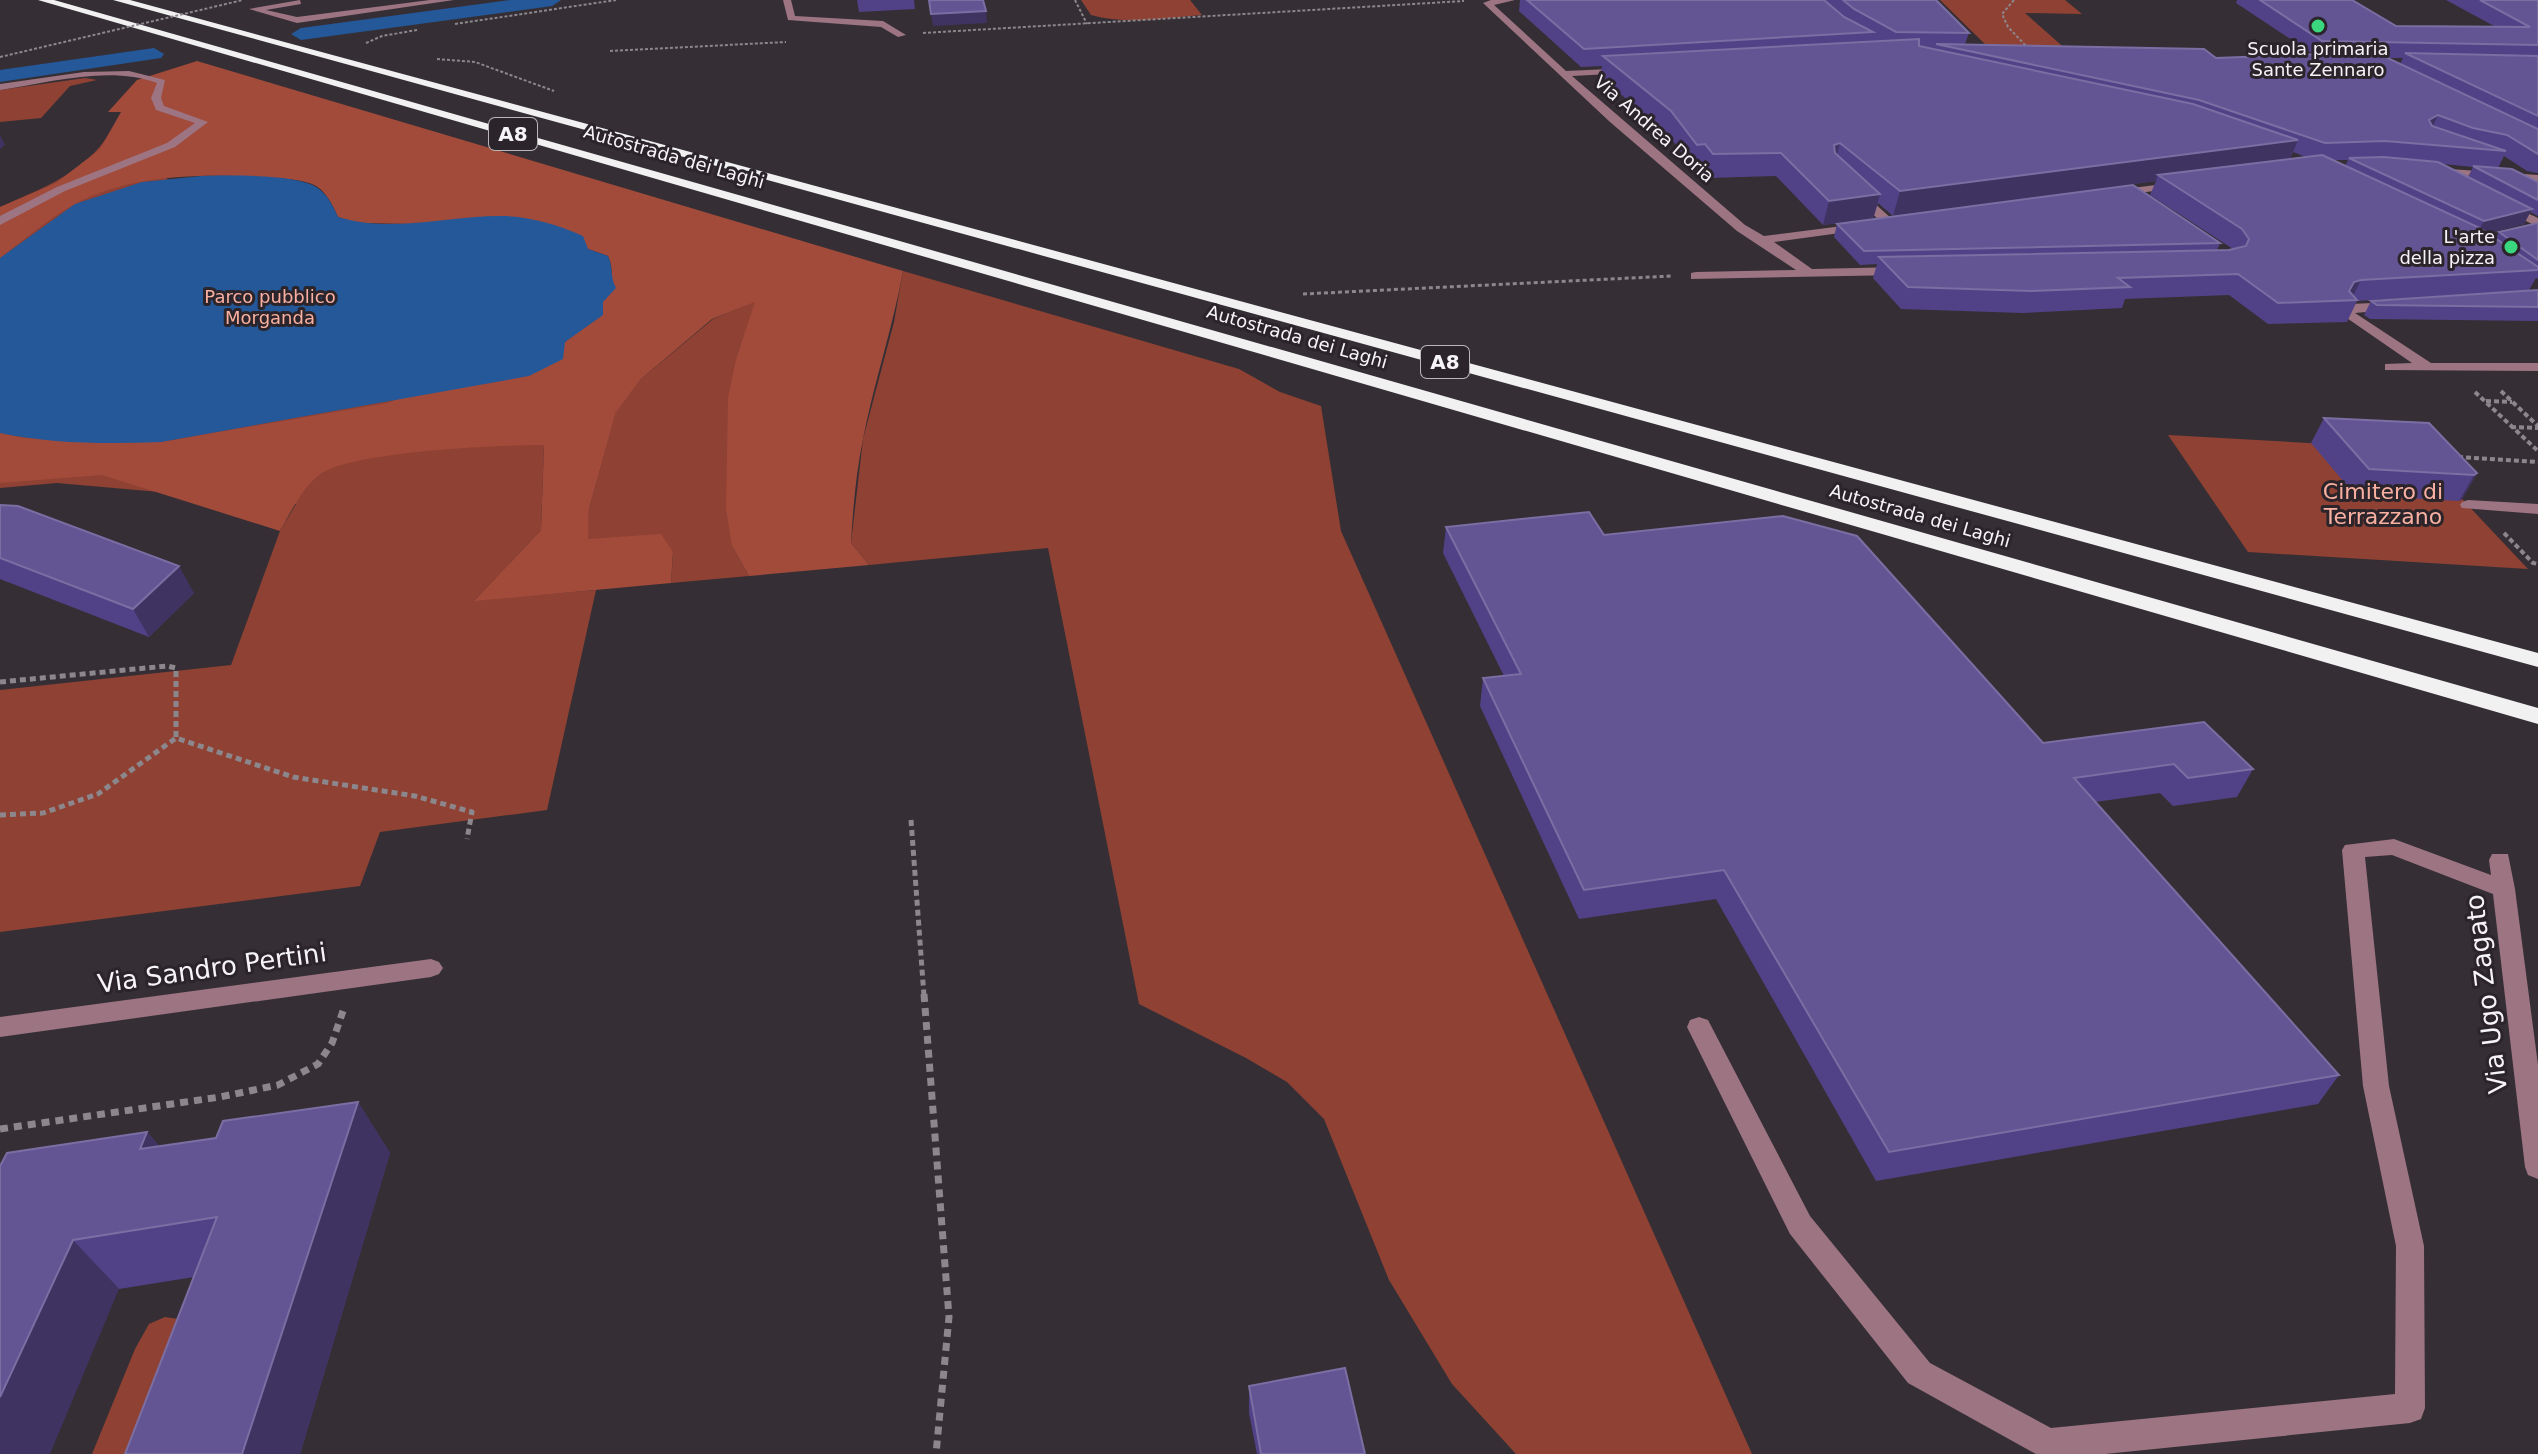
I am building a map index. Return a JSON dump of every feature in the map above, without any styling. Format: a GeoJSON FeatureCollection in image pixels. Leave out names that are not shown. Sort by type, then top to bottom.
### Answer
{"type":"FeatureCollection","features":[{"type":"Feature","properties":{"kind":"highway","name":"Autostrada dei Laghi"},"geometry":{"type":"LineString","coordinates":[[43,0],[2538,716]]}},
{"type":"Feature","properties":{"kind":"highway","name":"Autostrada dei Laghi"},"geometry":{"type":"LineString","coordinates":[[118,0],[2538,660]]}},
{"type":"Feature","properties":{"kind":"street"},"geometry":{"type":"LineString","coordinates":[[298,2],[253,9],[297,20],[450,0]]}},
{"type":"Feature","properties":{"kind":"street"},"geometry":{"type":"LineString","coordinates":[[787,0],[791,18],[883,24],[901,35]]}},
{"type":"Feature","properties":{"kind":"street"},"geometry":{"type":"LineString","coordinates":[[1489,1],[1511,0]]}},
{"type":"Feature","properties":{"kind":"street","name":"Via Andrea Doria"},"geometry":{"type":"LineString","coordinates":[[1489,1],[1490,7],[1564,74],[1741,228],[1809,273]]}},
{"type":"Feature","properties":{"kind":"street"},"geometry":{"type":"LineString","coordinates":[[1564,74],[1641,69]]}},
{"type":"Feature","properties":{"kind":"street"},"geometry":{"type":"LineString","coordinates":[[0,87],[95,74],[150,77],[162,82],[156,98],[160,108],[203,122],[171,145],[61,189],[0,221]]}},
{"type":"Feature","properties":{"kind":"street"},"geometry":{"type":"LineString","coordinates":[[2502,163],[2533,178]]}},
{"type":"Feature","properties":{"kind":"street"},"geometry":{"type":"LineString","coordinates":[[2417,169],[2533,178]]}},
{"type":"Feature","properties":{"kind":"street"},"geometry":{"type":"LineString","coordinates":[[2434,170],[2473,190]]}},
{"type":"Feature","properties":{"kind":"street"},"geometry":{"type":"LineString","coordinates":[[1845,182],[1889,223]]}},
{"type":"Feature","properties":{"kind":"street"},"geometry":{"type":"LineString","coordinates":[[2102,195],[2193,183]]}},
{"type":"Feature","properties":{"kind":"street"},"geometry":{"type":"LineString","coordinates":[[2132,191],[2156,207]]}},
{"type":"Feature","properties":{"kind":"street"},"geometry":{"type":"LineString","coordinates":[[2486,197],[2538,225]]}},
{"type":"Feature","properties":{"kind":"street"},"geometry":{"type":"LineString","coordinates":[[1763,240],[1904,221]]}},
{"type":"Feature","properties":{"kind":"street"},"geometry":{"type":"LineString","coordinates":[[2523,232],[2538,225]]}},
{"type":"Feature","properties":{"kind":"street"},"geometry":{"type":"LineString","coordinates":[[1696,276],[1919,271]]}},
{"type":"Feature","properties":{"kind":"street"},"geometry":{"type":"LineString","coordinates":[[2404,306],[2351,308],[2348,314],[2428,367]]}},
{"type":"Feature","properties":{"kind":"street"},"geometry":{"type":"LineString","coordinates":[[2390,367],[2538,367]]}},
{"type":"Feature","properties":{"kind":"street"},"geometry":{"type":"LineString","coordinates":[[2468,505],[2538,509]]}},
{"type":"Feature","properties":{"kind":"street"},"geometry":{"type":"LineString","coordinates":[[1699,1027],[1800,1225],[1919,1373],[2049,1444],[2410,1408],[2410,1246],[2376,1086],[2353,850],[2394,847],[2504,889]]}},
{"type":"Feature","properties":{"kind":"street","name":"Via Ugo Zagato"},"geometry":{"type":"LineString","coordinates":[[2500,860],[2538,1167]]}},
{"type":"Feature","properties":{"kind":"street","name":"Via Sandro Pertini"},"geometry":{"type":"LineString","coordinates":[[0,1027],[431,968]]}},
{"type":"Feature","properties":{"kind":"path"},"geometry":{"type":"LineString","coordinates":[[0,57],[243,0]]}},
{"type":"Feature","properties":{"kind":"path"},"geometry":{"type":"LineString","coordinates":[[441,26],[616,0]]}},
{"type":"Feature","properties":{"kind":"path"},"geometry":{"type":"LineString","coordinates":[[1075,0],[1087,24]]}},
{"type":"Feature","properties":{"kind":"path"},"geometry":{"type":"LineString","coordinates":[[2014,0],[2002,14],[2003,20],[2032,52]]}},
{"type":"Feature","properties":{"kind":"path"},"geometry":{"type":"LineString","coordinates":[[901,35],[1489,1]]}},
{"type":"Feature","properties":{"kind":"path"},"geometry":{"type":"LineString","coordinates":[[380,47],[366,43],[367,40],[426,29]]}},
{"type":"Feature","properties":{"kind":"path"},"geometry":{"type":"LineString","coordinates":[[610,51],[787,42]]}},
{"type":"Feature","properties":{"kind":"path"},"geometry":{"type":"LineString","coordinates":[[427,58],[475,62],[549,87],[561,96]]}},
{"type":"Feature","properties":{"kind":"path"},"geometry":{"type":"LineString","coordinates":[[1302,294],[1696,276]]}},
{"type":"Feature","properties":{"kind":"path"},"geometry":{"type":"LineString","coordinates":[[2468,385],[2538,451]]}},
{"type":"Feature","properties":{"kind":"path"},"geometry":{"type":"LineString","coordinates":[[2484,401],[2513,402]]}},
{"type":"Feature","properties":{"kind":"path"},"geometry":{"type":"LineString","coordinates":[[2511,427],[2538,428]]}},
{"type":"Feature","properties":{"kind":"path"},"geometry":{"type":"LineString","coordinates":[[0,682],[167,666],[176,668],[176,738]]}},
{"type":"Feature","properties":{"kind":"path"},"geometry":{"type":"LineString","coordinates":[[0,815],[43,813],[98,794],[176,738]]}},
{"type":"Feature","properties":{"kind":"path"},"geometry":{"type":"LineString","coordinates":[[176,738],[293,777],[415,796],[472,812],[467,839]]}},
{"type":"Feature","properties":{"kind":"path"},"geometry":{"type":"LineString","coordinates":[[911,820],[949,1317],[936,1454]]}},
{"type":"Feature","properties":{"kind":"path"},"geometry":{"type":"LineString","coordinates":[[0,1129],[221,1097],[282,1082],[321,1061],[328,1052],[345,1006]]}},
{"type":"Feature","properties":{"kind":"green space"},"geometry":{"type":"Polygon","coordinates":[[[1081,0],[1190,0],[1202,15],[1118,20],[1091,15],[1081,0]]]}},
{"type":"Feature","properties":{"kind":"green space"},"geometry":{"type":"Polygon","coordinates":[[[1940,0],[2065,0],[2082,14],[2025,13],[2069,52],[1991,50],[1940,0]]]}},
{"type":"Feature","properties":{"kind":"green space"},"geometry":{"type":"Polygon","coordinates":[[[85,78],[97,80],[70,86],[41,118],[0,122],[0,90],[85,78]]]}},
{"type":"Feature","properties":{"kind":"green space","name":"Parco pubblico Morganda"},"geometry":{"type":"Polygon","coordinates":[[[110,132],[492,445],[544,445],[541,530],[475,600],[596,590],[547,810],[380,832],[360,886],[0,932],[0,690],[231,665],[280,531],[296,504],[57,483],[0,488],[0,207],[76,169],[110,132]]]}},
{"type":"Feature","properties":{"kind":"green space"},"geometry":{"type":"Polygon","coordinates":[[[903,271],[1239,369],[1280,392],[1321,406],[1341,531],[1752,1454],[1516,1454],[1452,1384],[1389,1280],[1324,1119],[1287,1082],[1139,1004],[1048,548],[869,565],[851,543],[863,439],[894,322],[903,271]]]}},
{"type":"Feature","properties":{"kind":"green space"},"geometry":{"type":"Polygon","coordinates":[[[756,301],[737,355],[732,546],[749,576],[671,583],[673,553],[587,539],[589,509],[616,411],[641,379],[713,319],[756,301]]]}},
{"type":"Feature","properties":{"kind":"green space","name":"Cimitero di Terrazzano"},"geometry":{"type":"Polygon","coordinates":[[[2168,435],[2415,449],[2528,569],[2248,552],[2168,435]]]}},
{"type":"Feature","properties":{"kind":"green space"},"geometry":{"type":"Polygon","coordinates":[[[165,1317],[178,1319],[137,1454],[92,1454],[135,1349],[149,1324],[165,1317]]]}},
{"type":"Feature","properties":{"kind":"shaded area"},"geometry":{"type":"Polygon","coordinates":[[[197,61],[903,271],[867,418],[855,491],[851,543],[869,565],[749,576],[732,546],[726,508],[728,398],[737,355],[755,302],[712,319],[641,379],[616,412],[589,509],[588,539],[661,534],[673,552],[671,583],[474,601],[541,530],[544,445],[427,451],[361,460],[336,467],[319,475],[307,487],[280,531],[102,475],[0,483],[0,433],[24,438],[161,442],[387,403],[565,342],[593,315],[607,292],[611,280],[608,256],[588,249],[412,224],[358,223],[338,217],[328,198],[312,184],[278,178],[164,178],[118,187],[65,210],[0,258],[0,207],[56,183],[100,149],[121,112],[108,112],[137,80],[197,61]]]}},
{"type":"Feature","properties":{"kind":"water"},"geometry":{"type":"Polygon","coordinates":[[[202,176],[261,176],[306,183],[324,193],[338,217],[359,222],[400,224],[505,216],[545,222],[583,236],[588,249],[608,256],[616,288],[603,302],[603,315],[565,342],[563,359],[529,376],[161,442],[80,442],[0,433],[0,258],[75,204],[142,182],[202,176]]]}},
{"type":"Feature","properties":{"kind":"building"},"geometry":{"type":"Polygon","coordinates":[[[929,0],[983,0],[986,11],[931,14],[929,0]]]}},
{"type":"Feature","properties":{"kind":"building"},"geometry":{"type":"Polygon","coordinates":[[[1527,0],[1824,0],[1844,17],[1873,32],[1584,49],[1527,0]]]}},
{"type":"Feature","properties":{"kind":"building"},"geometry":{"type":"Polygon","coordinates":[[[1843,0],[1936,0],[1969,33],[1896,32],[1843,0]]]}},
{"type":"Feature","properties":{"kind":"building"},"geometry":{"type":"Polygon","coordinates":[[[2260,0],[2352,0],[2396,26],[2530,27],[2480,0],[2538,0],[2538,45],[2322,41],[2260,0]]]}},
{"type":"Feature","properties":{"kind":"building"},"geometry":{"type":"Polygon","coordinates":[[[1919,39],[1919,46],[2193,104],[2298,140],[1900,191],[1840,143],[1834,145],[1835,153],[1880,194],[1829,201],[1781,153],[1713,154],[1705,144],[1697,145],[1671,111],[1603,56],[1919,39]]]}},
{"type":"Feature","properties":{"kind":"building"},"geometry":{"type":"Polygon","coordinates":[[[1936,44],[2204,49],[2216,58],[2375,52],[2538,129],[2538,154],[2507,135],[2473,128],[2438,115],[2429,120],[2432,126],[2506,151],[2385,141],[2325,143],[2199,100],[1936,44]]]}},
{"type":"Feature","properties":{"kind":"building"},"geometry":{"type":"Polygon","coordinates":[[[2405,53],[2538,56],[2538,116],[2405,53]]]}},
{"type":"Feature","properties":{"kind":"building"},"geometry":{"type":"Polygon","coordinates":[[[2322,155],[2480,228],[2538,267],[2538,270],[2361,280],[2354,282],[2349,291],[2357,300],[2278,303],[2238,274],[2118,278],[2130,287],[2031,291],[1908,287],[1879,257],[2229,250],[2246,246],[2249,239],[2242,229],[2158,175],[2322,155]]]}},
{"type":"Feature","properties":{"kind":"building"},"geometry":{"type":"Polygon","coordinates":[[[2384,157],[2438,162],[2532,209],[2484,221],[2349,158],[2384,157]]]}},
{"type":"Feature","properties":{"kind":"building"},"geometry":{"type":"Polygon","coordinates":[[[2473,166],[2512,169],[2538,182],[2538,200],[2473,166]]]}},
{"type":"Feature","properties":{"kind":"building"},"geometry":{"type":"Polygon","coordinates":[[[2133,185],[2220,243],[1864,251],[1837,224],[2133,185]]]}},
{"type":"Feature","properties":{"kind":"building"},"geometry":{"type":"Polygon","coordinates":[[[2538,223],[2538,260],[2499,232],[2538,223]]]}},
{"type":"Feature","properties":{"kind":"building"},"geometry":{"type":"Polygon","coordinates":[[[2538,290],[2538,307],[2377,305],[2371,301],[2538,290]]]}},
{"type":"Feature","properties":{"kind":"building"},"geometry":{"type":"Polygon","coordinates":[[[2324,418],[2429,423],[2477,473],[2369,469],[2324,418]]]}},
{"type":"Feature","properties":{"kind":"building"},"geometry":{"type":"Polygon","coordinates":[[[0,505],[18,506],[179,566],[133,609],[0,558],[0,505]]]}},
{"type":"Feature","properties":{"kind":"building"},"geometry":{"type":"Polygon","coordinates":[[[1589,512],[1604,535],[1783,516],[1857,536],[2043,743],[2204,722],[2253,769],[2188,778],[2174,764],[2074,778],[2339,1075],[1889,1152],[1724,870],[1584,890],[1483,678],[1521,674],[1446,527],[1589,512]]]}},
{"type":"Feature","properties":{"kind":"building"},"geometry":{"type":"Polygon","coordinates":[[[358,1102],[242,1454],[125,1454],[217,1217],[73,1240],[0,1397],[0,1166],[7,1153],[147,1132],[140,1149],[216,1138],[223,1121],[358,1102]]]}},
{"type":"Feature","properties":{"kind":"building"},"geometry":{"type":"Polygon","coordinates":[[[1345,1368],[1365,1454],[1261,1454],[1249,1386],[1345,1368]]]}},
{"type":"Feature","properties":{"kind":"waterway"},"geometry":{"type":"LineString","coordinates":[[301,34],[552,0]]}},
{"type":"Feature","properties":{"kind":"waterway"},"geometry":{"type":"LineString","coordinates":[[0,76],[154,54]]}},
{"type":"Feature","properties":{"kind":"place","name":"Scuola primaria Sante Zennaro"},"geometry":{"type":"Point","coordinates":[2318,26]}},
{"type":"Feature","properties":{"kind":"place","name":"L'arte della pizza"},"geometry":{"type":"Point","coordinates":[2511,247]}}]}
